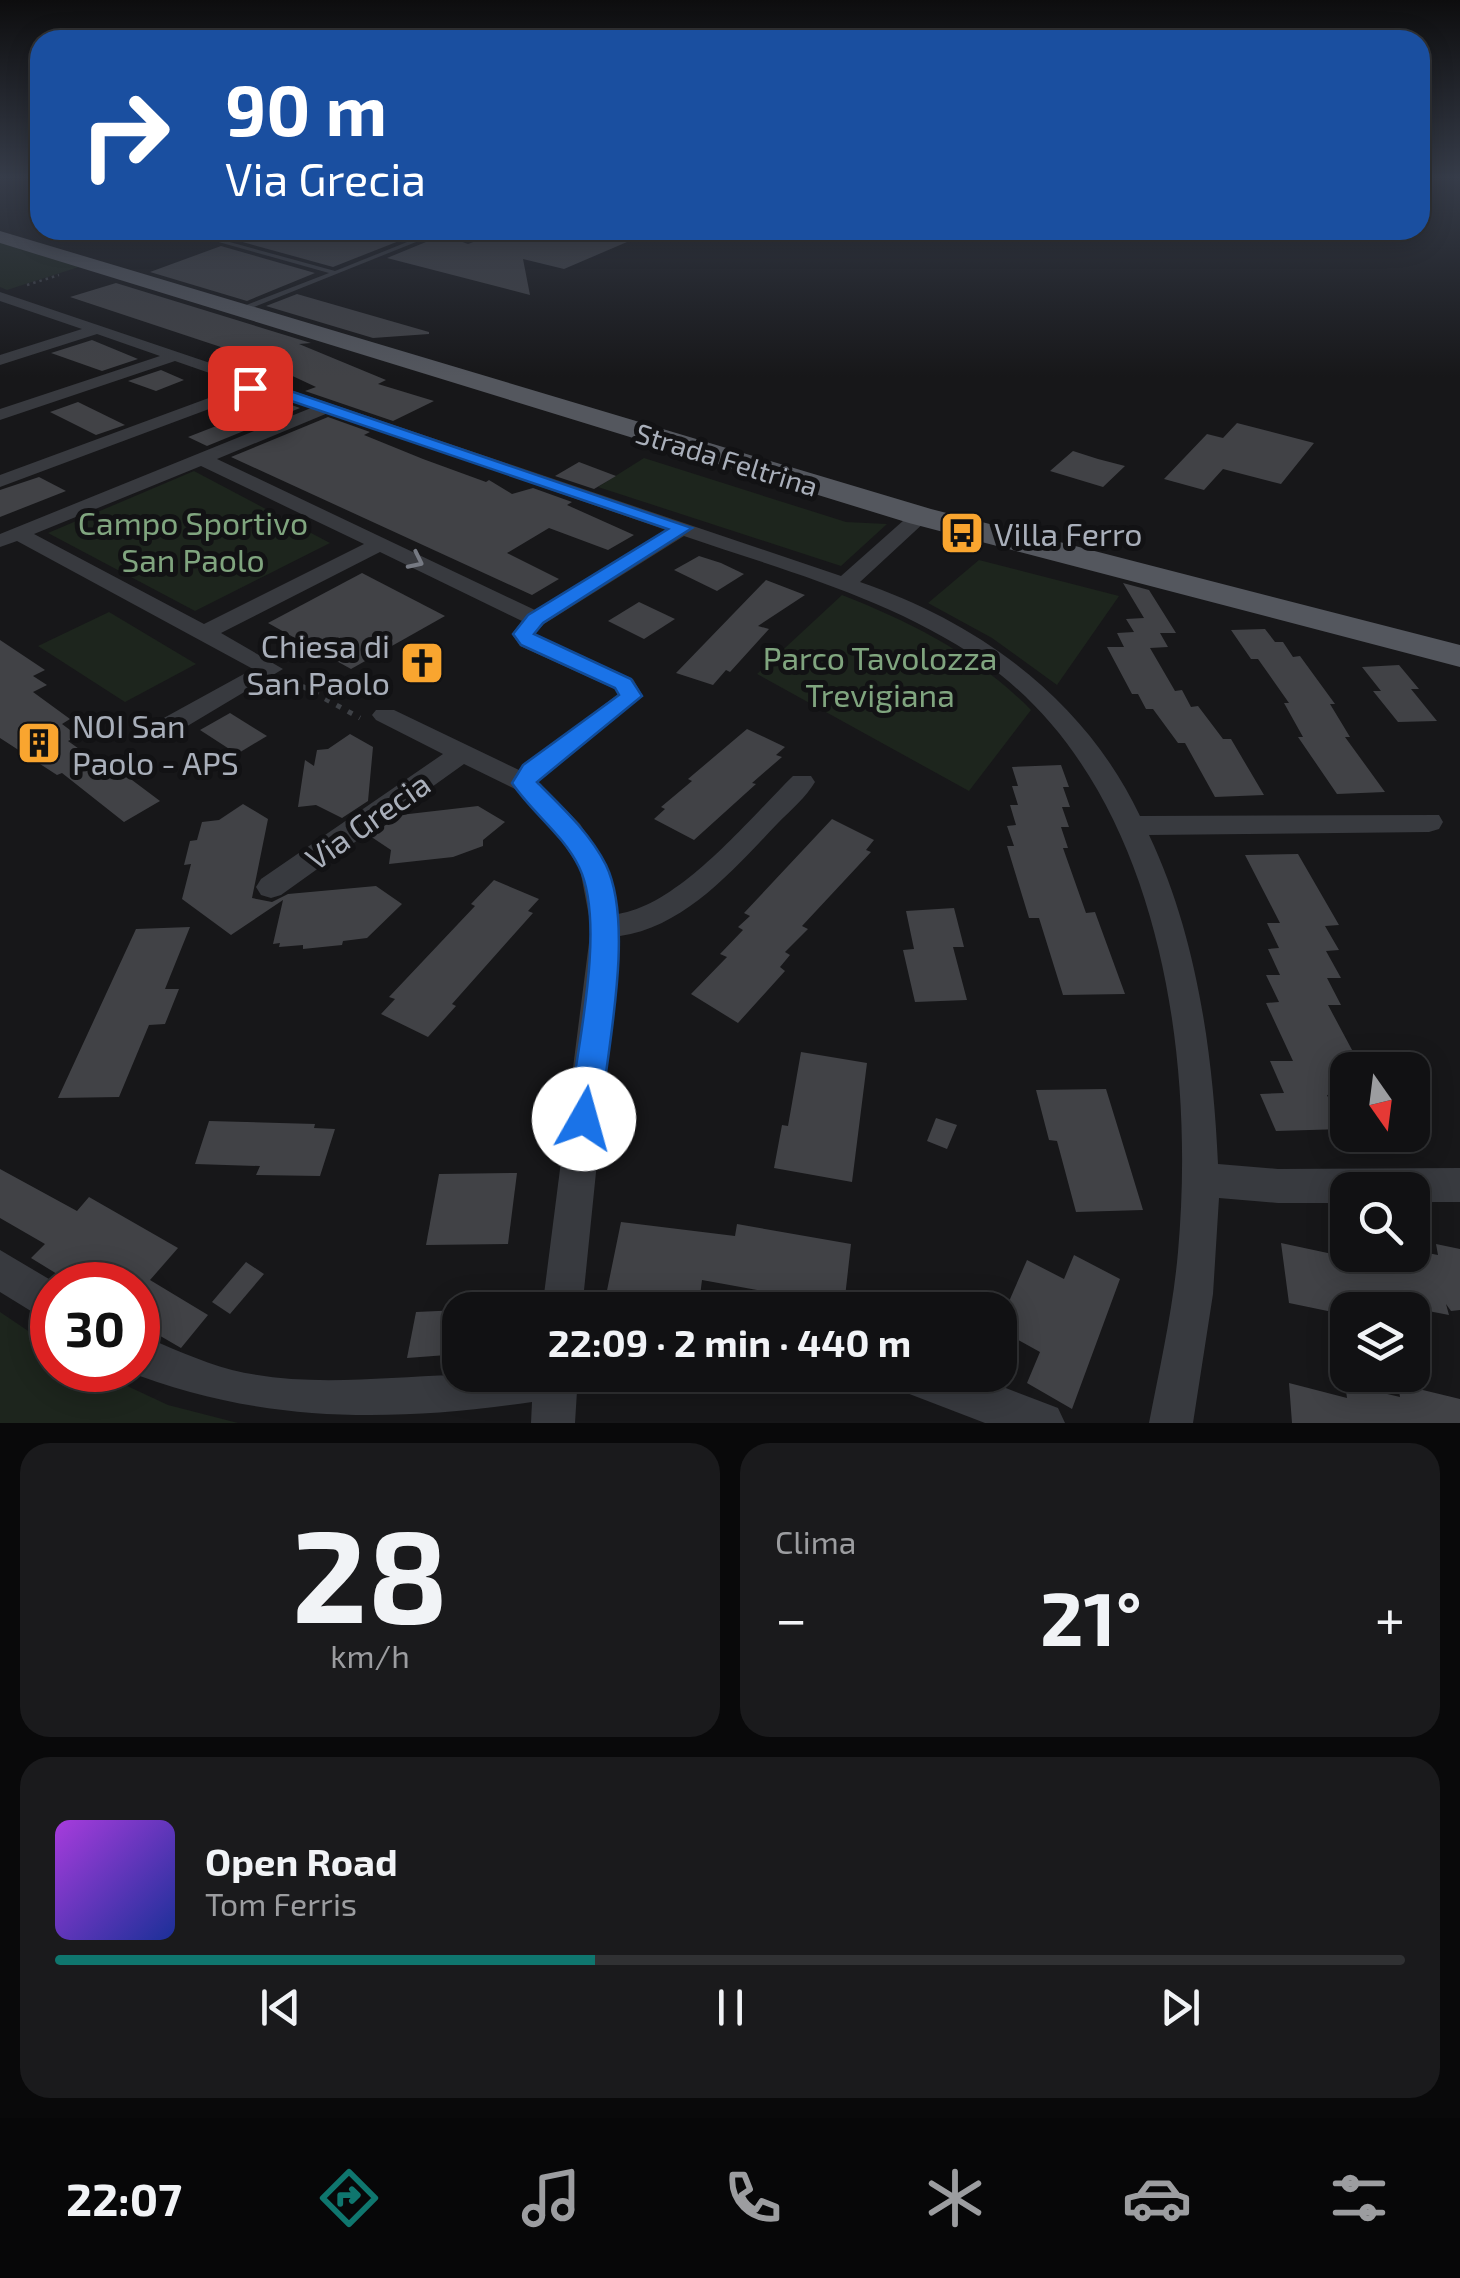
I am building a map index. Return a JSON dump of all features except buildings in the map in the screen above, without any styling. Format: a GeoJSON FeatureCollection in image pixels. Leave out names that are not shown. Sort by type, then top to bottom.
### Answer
{"type":"FeatureCollection","features":[{"type":"Feature","properties":{"kind":"main road","name":"Strada Feltrina"},"geometry":{"type":"LineString","coordinates":[[24,244],[920,516],[1460,656]]}},
{"type":"Feature","properties":{"kind":"street"},"geometry":{"type":"LineString","coordinates":[[0,296],[845,584],[923,615],[1023,680],[1084,742],[1131,826],[1167,929],[1183,1008],[1193,1068],[1200,1180],[1198,1252],[1170,1423]]}},
{"type":"Feature","properties":{"kind":"street"},"geometry":{"type":"LineString","coordinates":[[0,315],[30,306]]}},
{"type":"Feature","properties":{"kind":"street"},"geometry":{"type":"LineString","coordinates":[[0,360],[97,329]]}},
{"type":"Feature","properties":{"kind":"street"},"geometry":{"type":"LineString","coordinates":[[0,416],[174,356]]}},
{"type":"Feature","properties":{"kind":"street"},"geometry":{"type":"LineString","coordinates":[[0,481],[259,385]]}},
{"type":"Feature","properties":{"kind":"street"},"geometry":{"type":"LineString","coordinates":[[9,538],[326,408]]}},
{"type":"Feature","properties":{"kind":"street"},"geometry":{"type":"LineString","coordinates":[[205,458],[536,619]]}},
{"type":"Feature","properties":{"kind":"street"},"geometry":{"type":"LineString","coordinates":[[845,584],[920,516]]}},
{"type":"Feature","properties":{"kind":"street"},"geometry":{"type":"LineString","coordinates":[[524,783],[531,771],[631,696],[624,684],[528,641],[524,634],[536,619],[683,528]]}},
{"type":"Feature","properties":{"kind":"street"},"geometry":{"type":"LineString","coordinates":[[9,538],[271,669],[160,732]]}},
{"type":"Feature","properties":{"kind":"street"},"geometry":{"type":"LineString","coordinates":[[204,633],[380,544]]}},
{"type":"Feature","properties":{"kind":"street","name":"Via Grecia"},"geometry":{"type":"LineString","coordinates":[[385,715],[524,783],[570,831],[594,868],[606,928],[564,1292]]}},
{"type":"Feature","properties":{"kind":"street","name":"Via Grecia"},"geometry":{"type":"LineString","coordinates":[[271,887],[462,753]]}},
{"type":"Feature","properties":{"kind":"street"},"geometry":{"type":"LineString","coordinates":[[606,928],[623,928],[644,920],[680,899],[802,782]]}},
{"type":"Feature","properties":{"kind":"street"},"geometry":{"type":"LineString","coordinates":[[1131,826],[1428,822]]}},
{"type":"Feature","properties":{"kind":"street"},"geometry":{"type":"LineString","coordinates":[[1200,1180],[1278,1186],[1460,1184]]}},
{"type":"Feature","properties":{"kind":"street"},"geometry":{"type":"LineString","coordinates":[[0,1268],[30,1289]]}},
{"type":"Feature","properties":{"kind":"street"},"geometry":{"type":"LineString","coordinates":[[160,1365],[193,1380],[250,1395],[314,1402],[397,1400],[476,1392]]}},
{"type":"Feature","properties":{"kind":"street"},"geometry":{"type":"LineString","coordinates":[[553,1423],[554,1392]]}},
{"type":"Feature","properties":{"kind":"street"},"geometry":{"type":"LineString","coordinates":[[960,1392],[1043,1423]]}},
{"type":"Feature","properties":{"kind":"lane"},"geometry":{"type":"LineString","coordinates":[[232,244],[337,273]]}},
{"type":"Feature","properties":{"kind":"lane"},"geometry":{"type":"LineString","coordinates":[[239,311],[407,244]]}},
{"type":"Feature","properties":{"kind":"path"},"geometry":{"type":"LineString","coordinates":[[25,286],[90,265]]}},
{"type":"Feature","properties":{"kind":"green space"},"geometry":{"type":"Polygon","coordinates":[[[0,244],[79,267],[7,290],[0,287],[0,244]]]}},
{"type":"Feature","properties":{"kind":"green space"},"geometry":{"type":"Polygon","coordinates":[[[644,458],[846,522],[887,524],[841,566],[598,487],[644,458]]]}},
{"type":"Feature","properties":{"kind":"green space","name":"Campo Sportivo San Paolo"},"geometry":{"type":"Polygon","coordinates":[[[194,471],[330,543],[195,611],[48,533],[194,471]]]}},
{"type":"Feature","properties":{"kind":"green space"},"geometry":{"type":"Polygon","coordinates":[[[979,560],[1119,596],[1057,685],[992,638],[928,603],[979,560]]]}},
{"type":"Feature","properties":{"kind":"green space","name":"Parco Tavolozza Trevigiana"},"geometry":{"type":"Polygon","coordinates":[[[842,595],[942,642],[989,673],[1031,710],[969,791],[757,674],[842,595]]]}},
{"type":"Feature","properties":{"kind":"green space"},"geometry":{"type":"Polygon","coordinates":[[[109,612],[196,664],[125,702],[38,646],[109,612]]]}},
{"type":"Feature","properties":{"kind":"green space"},"geometry":{"type":"Polygon","coordinates":[[[0,1312],[30,1332],[30,1392],[140,1392],[168,1405],[238,1423],[0,1423],[0,1312]]]}},
{"type":"Feature","properties":{"kind":"place","name":"Villa Ferro"},"geometry":{"type":"Point","coordinates":[962,533]}},
{"type":"Feature","properties":{"kind":"place","name":"Chiesa di San Paolo"},"geometry":{"type":"Point","coordinates":[422,663]}},
{"type":"Feature","properties":{"kind":"place","name":"NOI San Paolo - APS"},"geometry":{"type":"Point","coordinates":[39,743]}},
{"type":"Feature","properties":{"kind":"route"},"geometry":{"type":"LineString","coordinates":[[250,388],[259,385],[683,528],[536,619],[524,634],[528,641],[624,684],[631,696],[531,771],[524,783],[570,831],[594,868],[606,928],[584,1119]]}}]}
